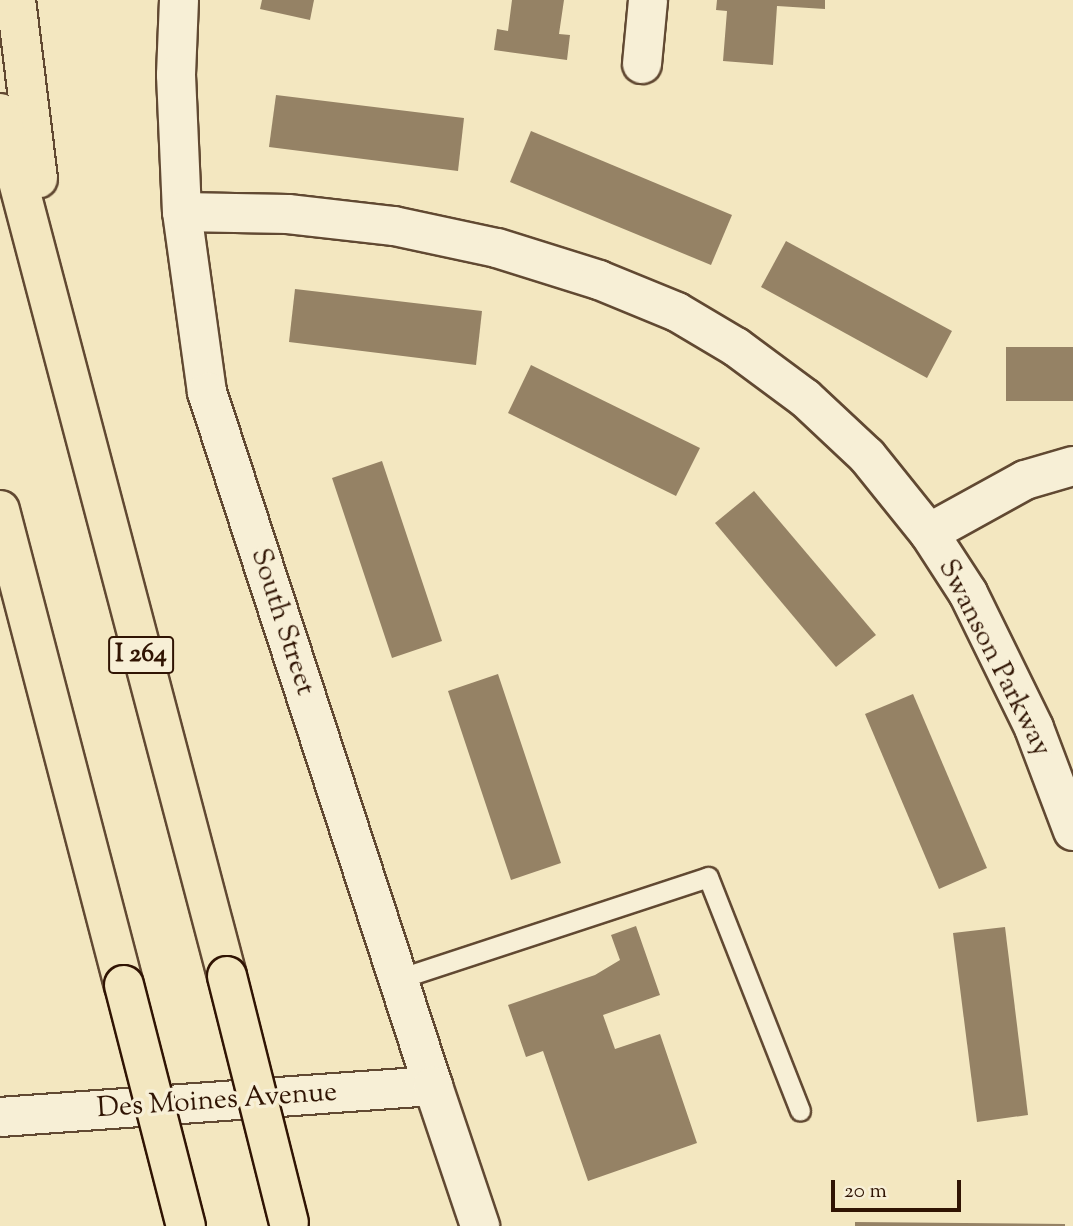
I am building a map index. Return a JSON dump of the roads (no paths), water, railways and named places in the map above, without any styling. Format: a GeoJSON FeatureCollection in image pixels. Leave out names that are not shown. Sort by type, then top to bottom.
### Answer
{"type":"FeatureCollection","features":[{"type":"Feature","properties":{"kind":"highway"},"geometry":{"type":"LineString","coordinates":[[16,0],[57,333]]}},
{"type":"Feature","properties":{"kind":"highway","name":"I 264"},"geometry":{"type":"LineString","coordinates":[[0,113],[290,1224]]}},
{"type":"Feature","properties":{"kind":"highway"},"geometry":{"type":"LineString","coordinates":[[0,510],[186,1226]]}},
{"type":"Feature","properties":{"kind":"street","name":"South Street"},"geometry":{"type":"LineString","coordinates":[[179,0],[176,75],[182,212],[207,392],[480,1226]]}},
{"type":"Feature","properties":{"kind":"street"},"geometry":{"type":"LineString","coordinates":[[642,64],[648,0]]}},
{"type":"Feature","properties":{"kind":"street","name":"Swanson Parkway"},"geometry":{"type":"LineString","coordinates":[[182,212],[289,214],[394,226],[497,248],[599,280],[677,312],[736,347],[805,398],[867,456],[929,533],[968,593],[1034,728],[1073,831]]}},
{"type":"Feature","properties":{"kind":"street"},"geometry":{"type":"LineString","coordinates":[[929,533],[1026,481],[1073,466]]}},
{"type":"Feature","properties":{"kind":"street","name":"Des Moines Avenue"},"geometry":{"type":"LineString","coordinates":[[0,1117],[433,1086]]}},
{"type":"Feature","properties":{"kind":"lane"},"geometry":{"type":"LineString","coordinates":[[398,979],[708,877],[800,1110]]}}]}
